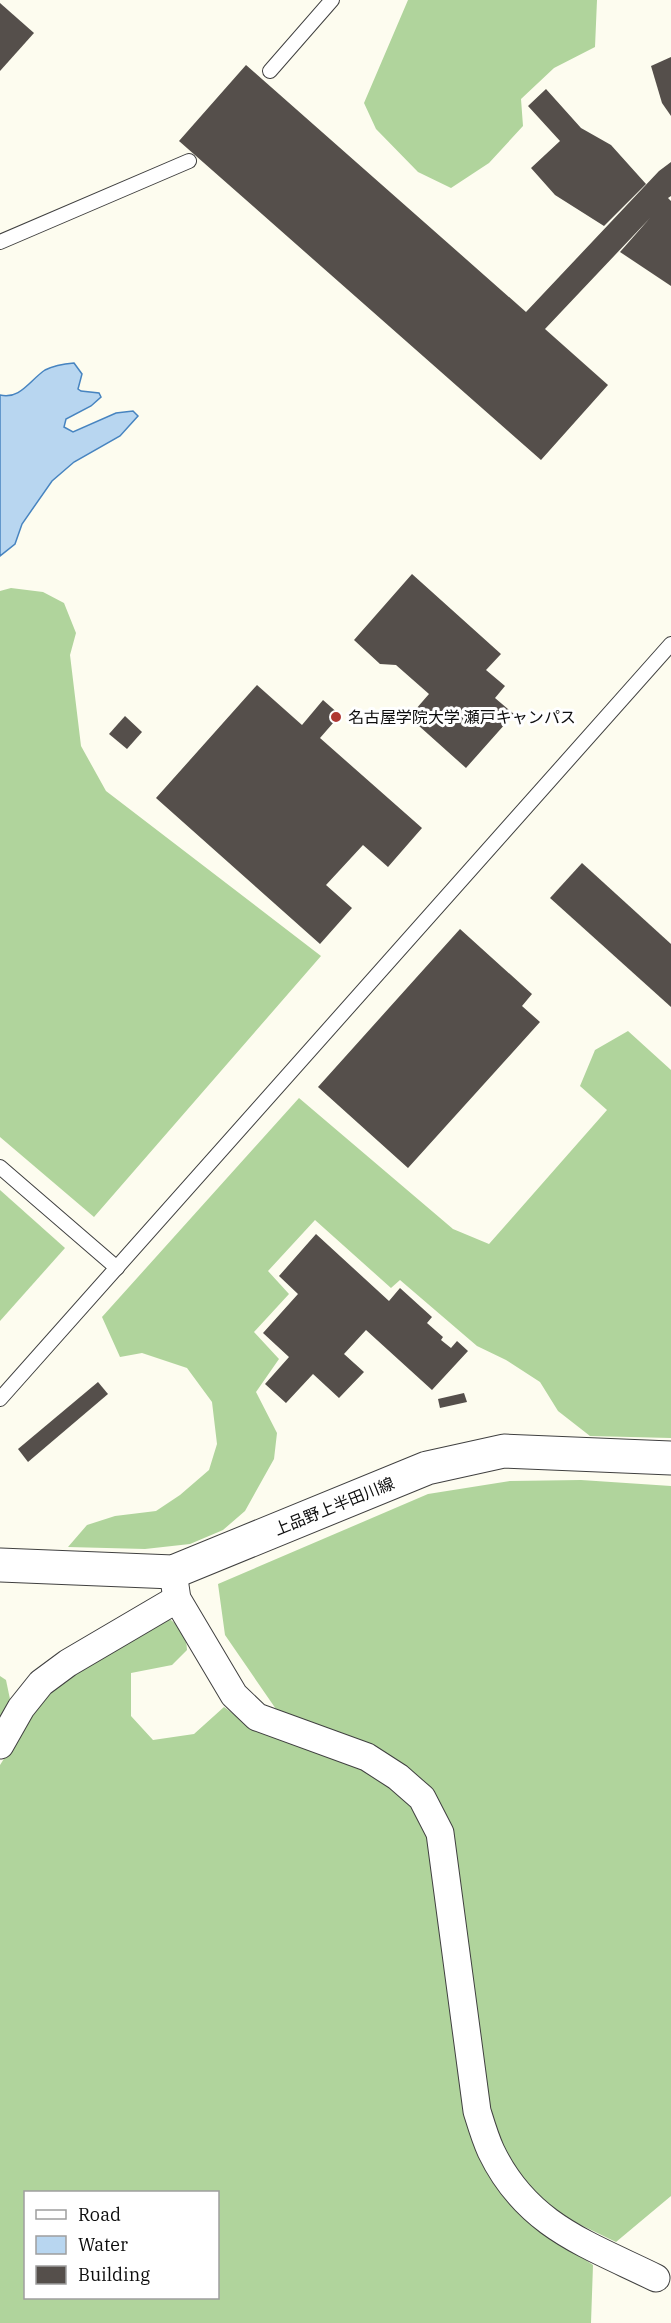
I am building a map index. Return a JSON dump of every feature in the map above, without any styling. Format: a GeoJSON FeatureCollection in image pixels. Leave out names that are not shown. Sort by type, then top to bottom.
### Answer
{"type":"FeatureCollection","features":[{"type":"Feature","properties":{"kind":"street","name":"上品野上半田川線"},"geometry":{"type":"LineString","coordinates":[[0,1565],[175,1585],[427,1468],[504,1451],[671,1458]]}},
{"type":"Feature","properties":{"kind":"street"},"geometry":{"type":"LineString","coordinates":[[0,1745],[21,1708],[41,1683],[175,1585],[234,1695],[257,1717],[367,1757],[398,1777],[422,1798],[440,1833],[477,2111],[490,2150],[506,2177],[531,2209],[558,2230],[656,2278]]}},
{"type":"Feature","properties":{"kind":"lane"},"geometry":{"type":"LineString","coordinates":[[270,71],[332,0]]}},
{"type":"Feature","properties":{"kind":"lane"},"geometry":{"type":"LineString","coordinates":[[0,242],[189,161]]}},
{"type":"Feature","properties":{"kind":"lane"},"geometry":{"type":"LineString","coordinates":[[0,1399],[671,644]]}},
{"type":"Feature","properties":{"kind":"lane"},"geometry":{"type":"LineString","coordinates":[[0,1167],[117,1268]]}},
{"type":"Feature","properties":{"kind":"green space"},"geometry":{"type":"Polygon","coordinates":[[[408,0],[597,0],[595,47],[554,68],[521,99],[523,126],[489,163],[451,188],[418,172],[376,129],[364,103],[408,0]]]}},
{"type":"Feature","properties":{"kind":"green space"},"geometry":{"type":"Polygon","coordinates":[[[11,588],[43,592],[64,603],[76,633],[70,655],[81,746],[106,791],[321,956],[94,1217],[0,1137],[0,591],[11,588]]]}},
{"type":"Feature","properties":{"kind":"green space"},"geometry":{"type":"Polygon","coordinates":[[[628,1031],[671,1070],[671,1438],[590,1436],[558,1411],[540,1382],[506,1360],[477,1346],[400,1280],[391,1288],[315,1220],[268,1271],[289,1294],[254,1332],[279,1359],[256,1392],[277,1433],[274,1459],[245,1511],[223,1530],[190,1544],[145,1549],[68,1547],[87,1525],[115,1516],[156,1511],[180,1495],[209,1470],[217,1444],[212,1402],[187,1368],[142,1353],[120,1357],[102,1317],[299,1098],[453,1229],[489,1244],[607,1110],[580,1086],[595,1050],[628,1031]]]}},
{"type":"Feature","properties":{"kind":"green space"},"geometry":{"type":"Polygon","coordinates":[[[0,1190],[65,1248],[0,1321],[0,1190]]]}},
{"type":"Feature","properties":{"kind":"green space"},"geometry":{"type":"Polygon","coordinates":[[[581,1480],[671,1486],[671,2196],[616,2242],[556,2213],[531,2190],[501,2148],[486,2106],[434,1797],[278,1712],[225,1635],[218,1584],[428,1494],[510,1481],[581,1480]]]}},
{"type":"Feature","properties":{"kind":"green space"},"geometry":{"type":"Polygon","coordinates":[[[166,1617],[181,1630],[187,1650],[172,1665],[131,1673],[131,1716],[153,1740],[194,1734],[224,1707],[246,1723],[351,1763],[405,1796],[428,1834],[466,2113],[525,2219],[593,2265],[591,2323],[0,2323],[0,1765],[42,1699],[68,1676],[166,1617]]]}},
{"type":"Feature","properties":{"kind":"green space"},"geometry":{"type":"Polygon","coordinates":[[[0,1676],[6,1680],[11,1704],[0,1724],[0,1676]]]}},
{"type":"Feature","properties":{"kind":"water"},"geometry":{"type":"Polygon","coordinates":[[[74,363],[82,374],[78,389],[99,393],[101,397],[91,406],[66,419],[64,427],[73,432],[116,413],[133,411],[138,416],[120,436],[74,462],[52,481],[22,524],[15,544],[0,556],[0,395],[7,396],[19,392],[49,368],[74,363]]]}},
{"type":"Feature","properties":{"kind":"building"},"geometry":{"type":"Polygon","coordinates":[[[0,3],[34,33],[0,71],[0,3]]]}},
{"type":"Feature","properties":{"kind":"building"},"geometry":{"type":"Polygon","coordinates":[[[671,57],[671,116],[662,103],[651,66],[671,57]]]}},
{"type":"Feature","properties":{"kind":"building"},"geometry":{"type":"Polygon","coordinates":[[[246,65],[526,312],[659,171],[671,162],[671,196],[668,198],[671,201],[671,286],[620,252],[650,218],[545,329],[608,385],[541,460],[179,141],[246,65]]]}},
{"type":"Feature","properties":{"kind":"building"},"geometry":{"type":"Polygon","coordinates":[[[546,89],[581,128],[611,145],[646,184],[604,226],[555,195],[531,168],[560,141],[528,106],[546,89]]]}},
{"type":"Feature","properties":{"kind":"building"},"geometry":{"type":"Polygon","coordinates":[[[412,574],[501,654],[486,670],[505,686],[495,698],[514,714],[466,768],[409,717],[429,694],[396,665],[380,664],[354,640],[412,574]]]}},
{"type":"Feature","properties":{"kind":"building"},"geometry":{"type":"Polygon","coordinates":[[[257,685],[302,725],[323,700],[340,715],[320,738],[422,828],[388,867],[363,845],[326,885],[352,908],[320,944],[156,798],[257,685]]]}},
{"type":"Feature","properties":{"kind":"building"},"geometry":{"type":"Polygon","coordinates":[[[125,716],[142,732],[127,749],[109,734],[125,716]]]}},
{"type":"Feature","properties":{"kind":"building"},"geometry":{"type":"Polygon","coordinates":[[[582,863],[671,944],[671,1007],[550,898],[582,863]]]}},
{"type":"Feature","properties":{"kind":"building"},"geometry":{"type":"Polygon","coordinates":[[[460,929],[532,994],[522,1006],[540,1022],[408,1168],[318,1087],[460,929]]]}},
{"type":"Feature","properties":{"kind":"building"},"geometry":{"type":"Polygon","coordinates":[[[316,1234],[389,1301],[400,1288],[432,1317],[427,1323],[443,1337],[441,1340],[451,1348],[457,1341],[468,1351],[432,1390],[366,1330],[344,1354],[364,1372],[339,1398],[313,1374],[286,1403],[265,1384],[289,1357],[263,1333],[298,1294],[279,1276],[316,1234]]]}},
{"type":"Feature","properties":{"kind":"building"},"geometry":{"type":"Polygon","coordinates":[[[98,1382],[108,1394],[28,1462],[18,1449],[98,1382]]]}},
{"type":"Feature","properties":{"kind":"building"},"geometry":{"type":"Polygon","coordinates":[[[464,1393],[467,1402],[440,1408],[438,1399],[464,1393]]]}},
{"type":"Feature","properties":{"kind":"place","name":"名古屋学院大学 瀬戸キャンパス"},"geometry":{"type":"Point","coordinates":[336,717]}}]}
